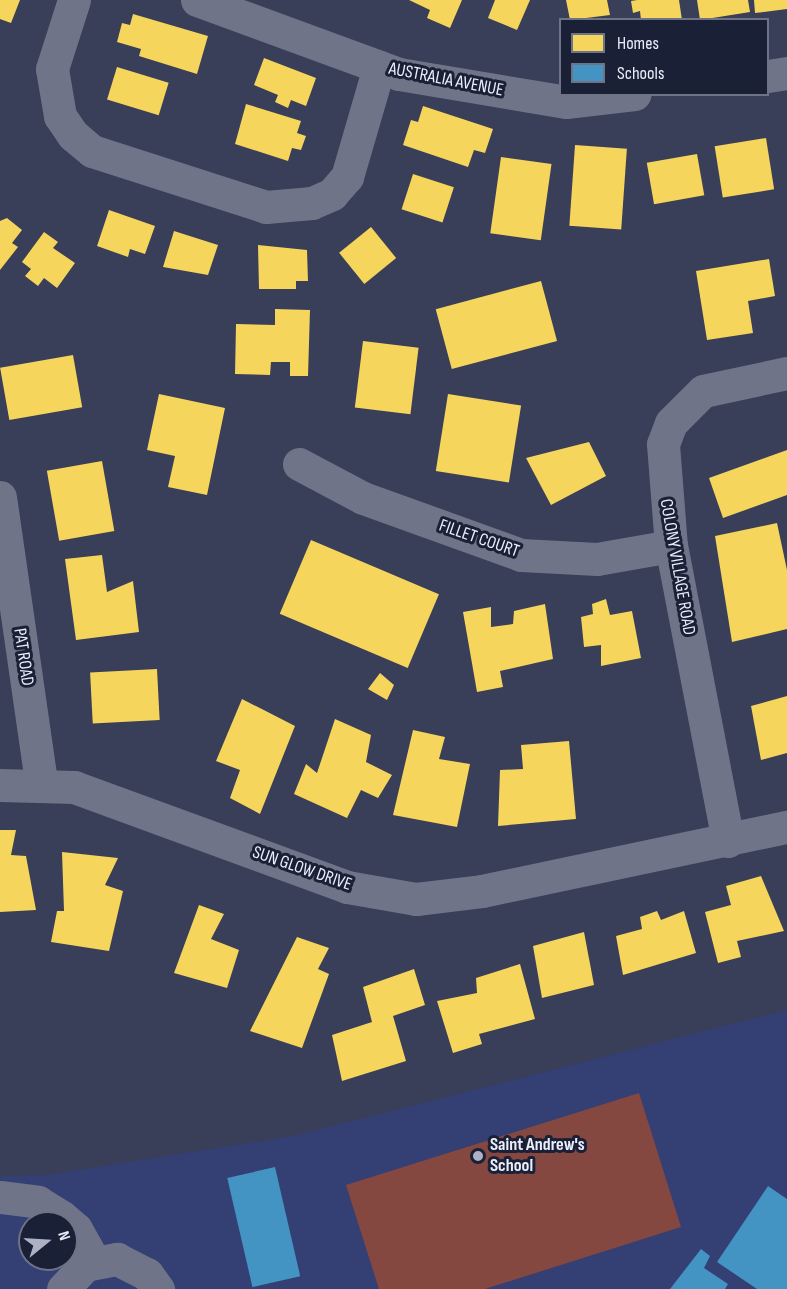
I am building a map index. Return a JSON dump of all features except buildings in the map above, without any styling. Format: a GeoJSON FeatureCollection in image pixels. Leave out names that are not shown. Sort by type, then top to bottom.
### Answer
{"type":"FeatureCollection","features":[{"type":"Feature","properties":{"kind":"street"},"geometry":{"type":"LineString","coordinates":[[74,0],[52,69],[55,100],[73,135],[92,151],[266,207],[312,202],[332,194],[347,177],[379,67]]}},
{"type":"Feature","properties":{"kind":"street","name":"AUSTRALIA AVENUE"},"geometry":{"type":"LineString","coordinates":[[196,0],[379,67],[566,102],[618,96]]}},
{"type":"Feature","properties":{"kind":"street"},"geometry":{"type":"LineString","coordinates":[[769,76],[787,73]]}},
{"type":"Feature","properties":{"kind":"street","name":"COLONY VILLAGE ROAD"},"geometry":{"type":"LineString","coordinates":[[728,841],[671,546],[661,467],[671,423],[703,391],[787,373]]}},
{"type":"Feature","properties":{"kind":"street","name":"FILLET COURT"},"geometry":{"type":"LineString","coordinates":[[298,465],[363,498],[521,555],[597,559],[671,546]]}},
{"type":"Feature","properties":{"kind":"street","name":"PAT ROAD"},"geometry":{"type":"LineString","coordinates":[[0,497],[41,782]]}},
{"type":"Feature","properties":{"kind":"street","name":"SUN GLOW DRIVE"},"geometry":{"type":"LineString","coordinates":[[0,785],[41,782],[74,787],[347,887],[416,899],[482,891],[787,827]]}},
{"type":"Feature","properties":{"kind":"street"},"geometry":{"type":"LineString","coordinates":[[0,1197],[38,1202],[62,1217],[76,1229],[94,1262]]}},
{"type":"Feature","properties":{"kind":"street"},"geometry":{"type":"LineString","coordinates":[[63,1289],[94,1262],[117,1259],[134,1265],[158,1289]]}},
{"type":"Feature","properties":{"kind":"shaded area","name":"Saint Andrew's School"},"geometry":{"type":"Polygon","coordinates":[[[787,1010],[787,1289],[0,1289],[0,1176],[47,1175],[293,1136],[787,1010]]]}},
{"type":"Feature","properties":{"kind":"shaded area"},"geometry":{"type":"Polygon","coordinates":[[[639,1093],[681,1227],[485,1289],[379,1289],[346,1185],[639,1093]]]}},
{"type":"Feature","properties":{"kind":"place","name":"Saint Andrew's School"},"geometry":{"type":"Point","coordinates":[478,1156]}}]}
